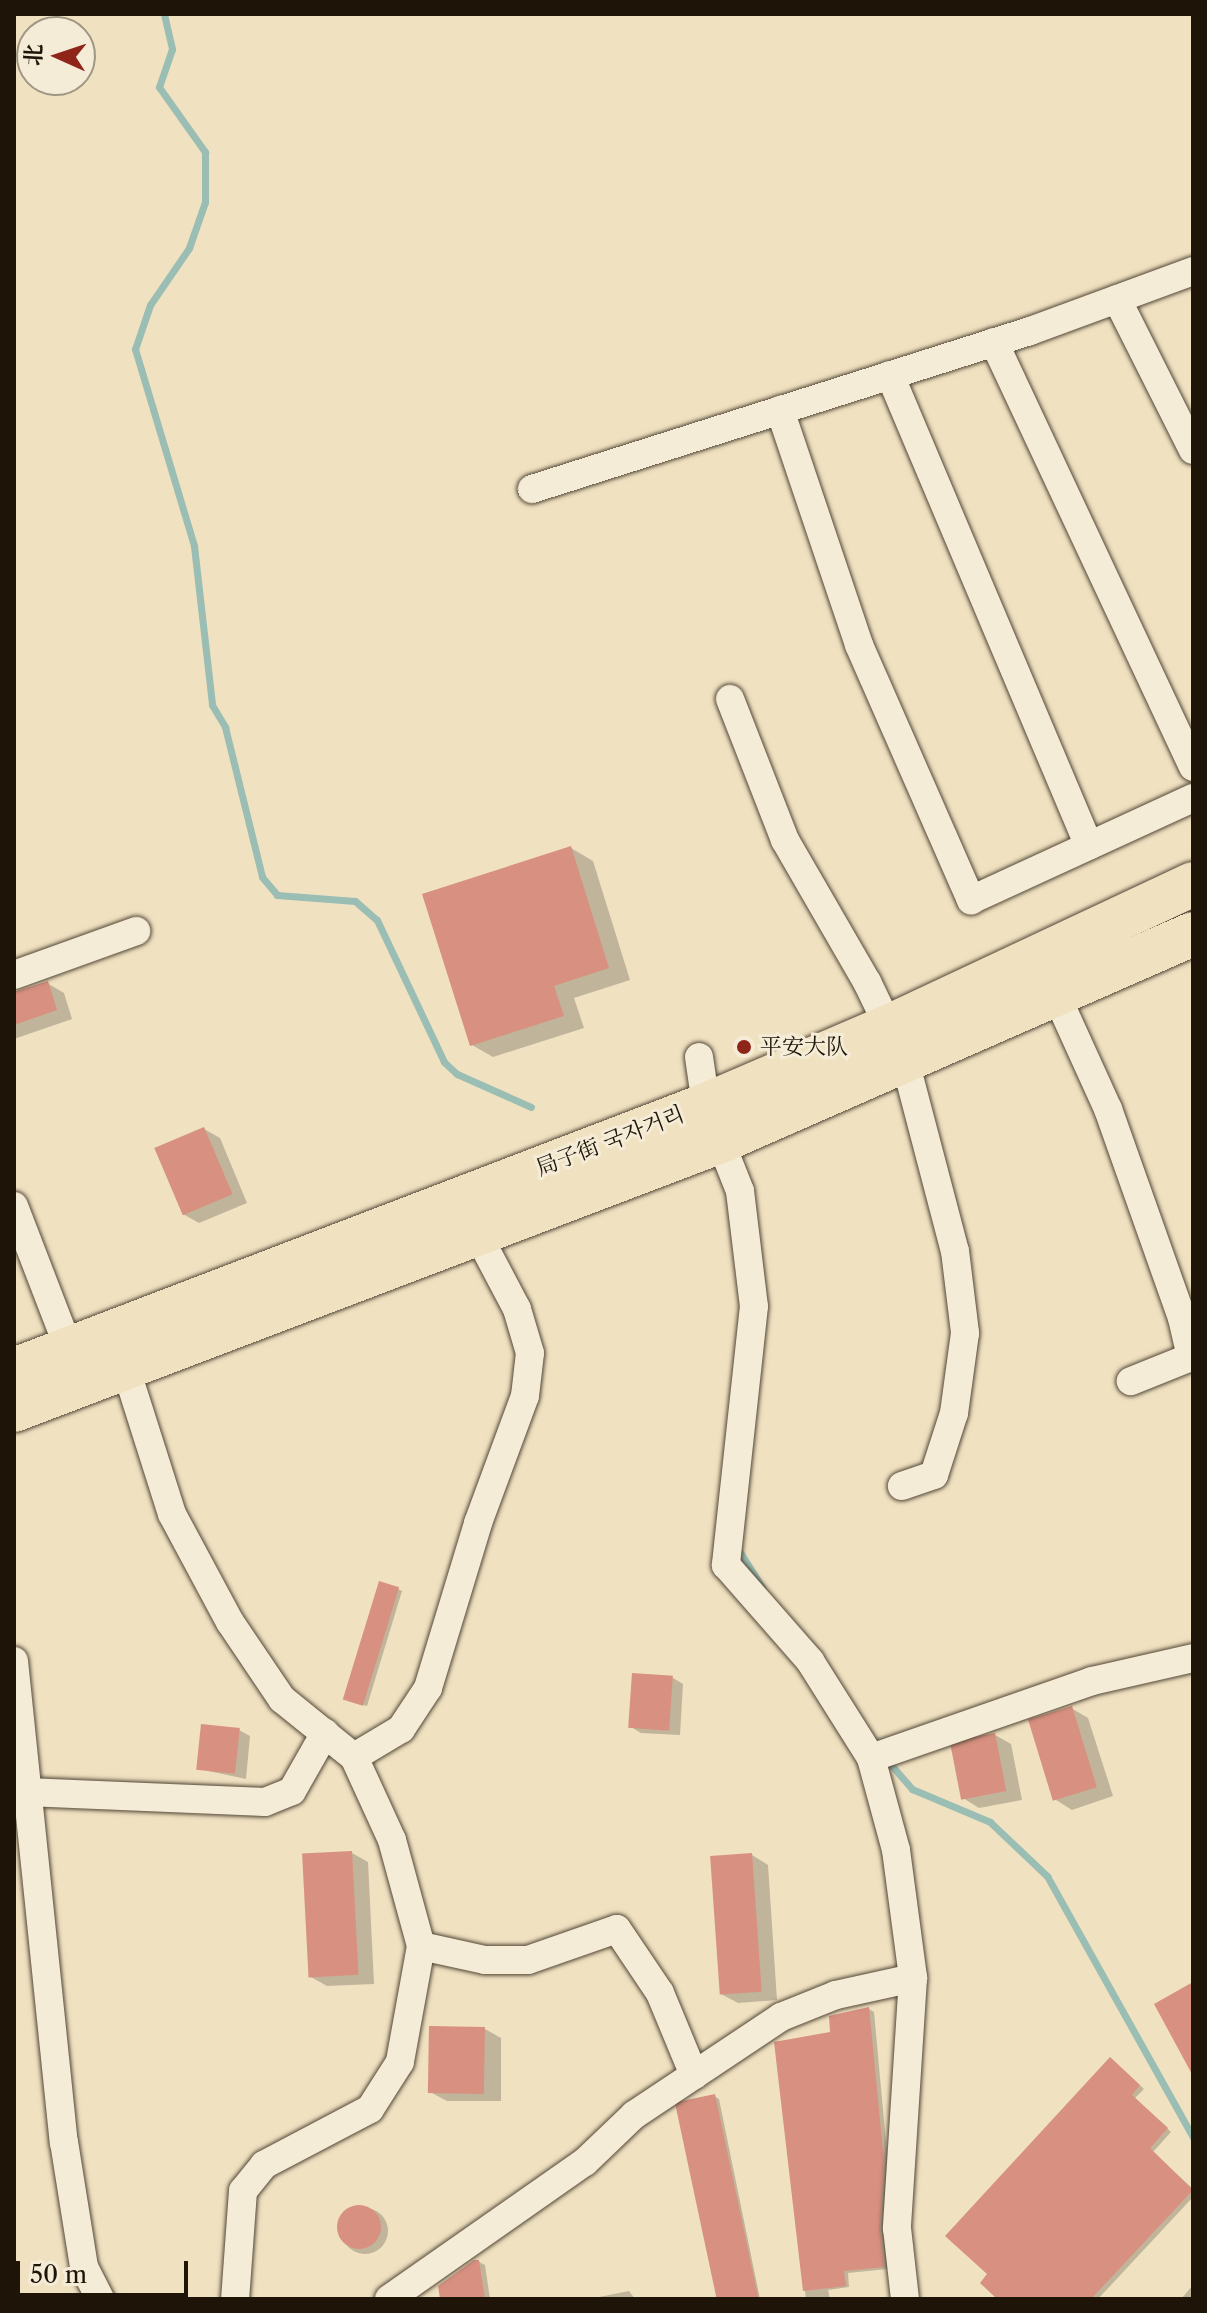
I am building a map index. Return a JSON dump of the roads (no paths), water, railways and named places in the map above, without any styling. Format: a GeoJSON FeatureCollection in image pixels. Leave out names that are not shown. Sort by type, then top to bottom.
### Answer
{"type":"FeatureCollection","features":[{"type":"Feature","properties":{"kind":"main road","name":"局子街 국자거리"},"geometry":{"type":"LineString","coordinates":[[14,1410],[479,1237],[713,1123],[1047,975],[1193,884]]}},
{"type":"Feature","properties":{"kind":"main road","name":"局子街 국자거리"},"geometry":{"type":"LineString","coordinates":[[1047,975],[1193,934]]}},
{"type":"Feature","properties":{"kind":"main road","name":"局子街 국자거리"},"geometry":{"type":"LineString","coordinates":[[14,1370],[68,1347],[713,1123]]}},
{"type":"Feature","properties":{"kind":"street"},"geometry":{"type":"LineString","coordinates":[[532,489],[994,342],[1193,271]]}},
{"type":"Feature","properties":{"kind":"street"},"geometry":{"type":"LineString","coordinates":[[1117,299],[1193,450]]}},
{"type":"Feature","properties":{"kind":"street"},"geometry":{"type":"LineString","coordinates":[[994,342],[1193,767]]}},
{"type":"Feature","properties":{"kind":"street"},"geometry":{"type":"LineString","coordinates":[[890,375],[1089,846]]}},
{"type":"Feature","properties":{"kind":"street"},"geometry":{"type":"LineString","coordinates":[[780,410],[859,645],[971,900],[1193,798]]}},
{"type":"Feature","properties":{"kind":"street"},"geometry":{"type":"LineString","coordinates":[[730,699],[785,840],[896,1044],[955,1251],[965,1333],[954,1413],[934,1475],[902,1486]]}},
{"type":"Feature","properties":{"kind":"street"},"geometry":{"type":"LineString","coordinates":[[14,975],[136,931]]}},
{"type":"Feature","properties":{"kind":"street"},"geometry":{"type":"LineString","coordinates":[[1047,975],[1108,1109],[1182,1318],[1191,1357],[1131,1381]]}},
{"type":"Feature","properties":{"kind":"street"},"geometry":{"type":"LineString","coordinates":[[699,1057],[713,1123],[740,1191],[754,1306],[726,1565],[741,1586],[810,1661],[880,1753],[913,1978],[897,2228],[905,2299]]}},
{"type":"Feature","properties":{"kind":"street"},"geometry":{"type":"LineString","coordinates":[[14,1206],[68,1347]]}},
{"type":"Feature","properties":{"kind":"street"},"geometry":{"type":"LineString","coordinates":[[354,1757],[401,1729],[428,1688],[478,1523],[525,1396],[530,1353],[517,1309],[479,1237]]}},
{"type":"Feature","properties":{"kind":"street"},"geometry":{"type":"LineString","coordinates":[[126,1369],[172,1514],[230,1622],[282,1699],[354,1757],[392,1840],[421,1946],[400,2062],[370,2109],[264,2165],[243,2191],[235,2299]]}},
{"type":"Feature","properties":{"kind":"street"},"geometry":{"type":"LineString","coordinates":[[880,1753],[1092,1681],[1193,1658]]}},
{"type":"Feature","properties":{"kind":"street"},"geometry":{"type":"LineString","coordinates":[[14,1661],[64,2142],[84,2267],[100,2299]]}},
{"type":"Feature","properties":{"kind":"street"},"geometry":{"type":"LineString","coordinates":[[26,1792],[265,1802],[292,1791],[325,1733]]}},
{"type":"Feature","properties":{"kind":"street"},"geometry":{"type":"LineString","coordinates":[[421,1946],[485,1960],[528,1960],[617,1929],[660,1993],[694,2075]]}},
{"type":"Feature","properties":{"kind":"street"},"geometry":{"type":"LineString","coordinates":[[389,2299],[585,2162],[634,2115],[781,2017],[836,1995],[913,1978]]}},
{"type":"Feature","properties":{"kind":"waterway"},"geometry":{"type":"LineString","coordinates":[[164,14],[172,49],[159,87],[205,152],[205,202],[189,248],[150,305],[135,349],[194,546],[212,705],[225,727],[262,877],[277,895],[355,901],[377,920],[444,1062],[457,1074],[531,1107]]}},
{"type":"Feature","properties":{"kind":"waterway"},"geometry":{"type":"LineString","coordinates":[[736,1546],[762,1587]]}},
{"type":"Feature","properties":{"kind":"waterway"},"geometry":{"type":"LineString","coordinates":[[886,1759],[912,1789],[990,1822],[1047,1876],[1193,2137]]}},
{"type":"Feature","properties":{"kind":"place","name":"平安大队"},"geometry":{"type":"Point","coordinates":[744,1047]}}]}
